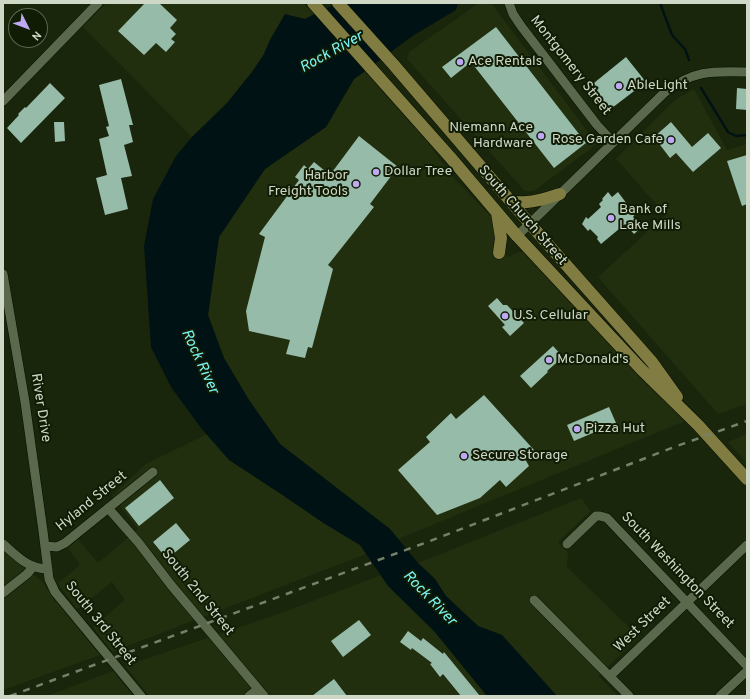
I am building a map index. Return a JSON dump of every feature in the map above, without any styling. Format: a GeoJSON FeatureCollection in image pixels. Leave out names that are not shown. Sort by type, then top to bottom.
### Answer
{"type":"FeatureCollection","features":[{"type":"Feature","properties":{"kind":"main road","name":"South Church Street"},"geometry":{"type":"LineString","coordinates":[[338,3],[393,64],[510,201],[652,362],[698,425]]}},
{"type":"Feature","properties":{"kind":"main road","name":"South Church Street"},"geometry":{"type":"LineString","coordinates":[[315,5],[450,157],[517,236],[641,369],[698,425],[747,479]]}},
{"type":"Feature","properties":{"kind":"main road"},"geometry":{"type":"LineString","coordinates":[[510,201],[520,203],[534,202],[560,194]]}},
{"type":"Feature","properties":{"kind":"main road"},"geometry":{"type":"LineString","coordinates":[[497,212],[501,238],[498,253]]}},
{"type":"Feature","properties":{"kind":"street"},"geometry":{"type":"LineString","coordinates":[[3,101],[98,3]]}},
{"type":"Feature","properties":{"kind":"street","name":"Montgomery Street"},"geometry":{"type":"LineString","coordinates":[[509,3],[511,10],[520,26],[613,142]]}},
{"type":"Feature","properties":{"kind":"street"},"geometry":{"type":"LineString","coordinates":[[517,236],[664,93],[683,79],[702,73],[716,71],[747,72]]}},
{"type":"Feature","properties":{"kind":"street","name":"River Drive"},"geometry":{"type":"LineString","coordinates":[[3,274],[25,402],[48,569]]}},
{"type":"Feature","properties":{"kind":"street","name":"Hyland Street"},"geometry":{"type":"LineString","coordinates":[[45,546],[57,547],[65,543],[153,472]]}},
{"type":"Feature","properties":{"kind":"street","name":"South 2nd Street"},"geometry":{"type":"LineString","coordinates":[[108,508],[138,542],[171,585],[261,692]]}},
{"type":"Feature","properties":{"kind":"street","name":"South Washington Street"},"geometry":{"type":"LineString","coordinates":[[567,544],[596,516],[607,518],[747,666]]}},
{"type":"Feature","properties":{"kind":"street"},"geometry":{"type":"LineString","coordinates":[[3,544],[33,567],[48,569]]}},
{"type":"Feature","properties":{"kind":"street","name":"West Street"},"geometry":{"type":"LineString","coordinates":[[610,676],[747,545]]}},
{"type":"Feature","properties":{"kind":"street"},"geometry":{"type":"LineString","coordinates":[[3,593],[27,574],[33,567]]}},
{"type":"Feature","properties":{"kind":"street","name":"South 3rd Street"},"geometry":{"type":"LineString","coordinates":[[48,569],[49,579],[55,592],[141,696]]}},
{"type":"Feature","properties":{"kind":"street"},"geometry":{"type":"LineString","coordinates":[[534,600],[629,696]]}},
{"type":"Feature","properties":{"kind":"street"},"geometry":{"type":"LineString","coordinates":[[720,696],[747,671]]}},
{"type":"Feature","properties":{"kind":"street"},"geometry":{"type":"LineString","coordinates":[[249,696],[261,692]]}},
{"type":"Feature","properties":{"kind":"shaded area"},"geometry":{"type":"Polygon","coordinates":[[[106,3],[303,3],[314,14],[305,19],[285,15],[270,40],[264,54],[252,72],[227,103],[192,137],[83,27],[106,3]]]}},
{"type":"Feature","properties":{"kind":"shaded area"},"geometry":{"type":"Polygon","coordinates":[[[479,3],[491,3],[597,144],[534,191],[525,191],[407,59],[409,52],[479,3]]]}},
{"type":"Feature","properties":{"kind":"shaded area"},"geometry":{"type":"Polygon","coordinates":[[[365,72],[429,144],[453,177],[491,217],[496,228],[496,237],[493,243],[508,257],[519,252],[526,252],[541,265],[685,421],[398,539],[390,529],[280,444],[249,400],[224,358],[208,315],[219,237],[265,169],[326,127],[354,79],[365,72]]]}},
{"type":"Feature","properties":{"kind":"shaded area"},"geometry":{"type":"Polygon","coordinates":[[[694,89],[727,150],[747,144],[747,404],[718,414],[598,277],[666,215],[616,159],[675,100],[694,89]]]}},
{"type":"Feature","properties":{"kind":"shaded area"},"geometry":{"type":"Polygon","coordinates":[[[207,434],[229,460],[325,524],[360,545],[366,554],[112,652],[93,627],[125,600],[112,582],[77,609],[58,583],[80,565],[68,548],[78,539],[98,563],[138,529],[112,496],[146,464],[207,434]]]}},
{"type":"Feature","properties":{"kind":"shaded area"},"geometry":{"type":"Polygon","coordinates":[[[747,434],[747,463],[728,442],[747,434]]]}},
{"type":"Feature","properties":{"kind":"shaded area"},"geometry":{"type":"Polygon","coordinates":[[[581,498],[591,511],[558,542],[568,553],[567,567],[639,637],[598,676],[618,696],[557,696],[502,635],[478,626],[446,596],[435,579],[418,563],[581,498]]]}},
{"type":"Feature","properties":{"kind":"shaded area"},"geometry":{"type":"Polygon","coordinates":[[[3,551],[42,581],[51,595],[100,655],[3,690],[3,551]]]}},
{"type":"Feature","properties":{"kind":"shaded area"},"geometry":{"type":"Polygon","coordinates":[[[381,575],[388,586],[434,631],[487,696],[149,696],[125,666],[281,613],[381,575]]]}},
{"type":"Feature","properties":{"kind":"shaded area"},"geometry":{"type":"Polygon","coordinates":[[[113,671],[133,696],[47,696],[113,671]]]}},
{"type":"Feature","properties":{"kind":"water","name":"Rock River"},"geometry":{"type":"Polygon","coordinates":[[[337,3],[458,3],[456,10],[414,35],[354,79],[326,127],[265,169],[219,237],[208,315],[224,358],[249,400],[280,444],[390,529],[418,563],[435,579],[446,596],[478,626],[502,635],[557,696],[487,696],[434,631],[388,586],[360,545],[325,524],[229,460],[201,428],[171,387],[151,347],[144,246],[153,199],[176,156],[192,137],[227,103],[252,72],[264,54],[285,14],[305,19],[337,3]]]}},
{"type":"Feature","properties":{"kind":"building"},"geometry":{"type":"Polygon","coordinates":[[[145,3],[159,3],[177,20],[170,28],[176,34],[171,39],[175,42],[166,52],[156,43],[144,55],[118,31],[145,3]]]}},
{"type":"Feature","properties":{"kind":"building"},"geometry":{"type":"Polygon","coordinates":[[[496,27],[586,143],[554,168],[471,62],[451,78],[442,67],[496,27]]]}},
{"type":"Feature","properties":{"kind":"building"},"geometry":{"type":"Polygon","coordinates":[[[626,57],[646,82],[608,111],[588,90],[589,87],[626,57]]]}},
{"type":"Feature","properties":{"kind":"building"},"geometry":{"type":"Polygon","coordinates":[[[121,79],[133,125],[129,125],[133,142],[124,145],[132,176],[121,178],[128,209],[105,215],[96,178],[107,175],[99,139],[109,136],[106,127],[109,126],[99,85],[121,79]]]}},
{"type":"Feature","properties":{"kind":"building"},"geometry":{"type":"Polygon","coordinates":[[[50,83],[65,98],[21,143],[7,128],[19,115],[18,114],[25,107],[26,108],[50,83]]]}},
{"type":"Feature","properties":{"kind":"building"},"geometry":{"type":"Polygon","coordinates":[[[737,88],[747,89],[747,110],[736,109],[737,88]]]}},
{"type":"Feature","properties":{"kind":"building"},"geometry":{"type":"Polygon","coordinates":[[[54,122],[64,122],[65,141],[55,142],[54,122]]]}},
{"type":"Feature","properties":{"kind":"building"},"geometry":{"type":"Polygon","coordinates":[[[671,122],[692,147],[708,133],[721,148],[693,172],[676,153],[670,158],[654,137],[671,122]]]}},
{"type":"Feature","properties":{"kind":"building"},"geometry":{"type":"Polygon","coordinates":[[[359,136],[398,167],[370,204],[374,207],[328,265],[333,269],[312,348],[308,347],[305,358],[286,354],[290,340],[249,331],[246,311],[265,237],[259,234],[299,180],[295,177],[304,165],[308,169],[314,162],[330,175],[359,136]]]}},
{"type":"Feature","properties":{"kind":"building"},"geometry":{"type":"Polygon","coordinates":[[[747,155],[747,204],[742,206],[727,161],[747,155]]]}},
{"type":"Feature","properties":{"kind":"building","name":"Bank of Lake Mills"},"geometry":{"type":"Polygon","coordinates":[[[608,192],[612,197],[618,192],[630,208],[632,207],[636,213],[633,217],[642,227],[634,234],[625,224],[601,244],[597,239],[598,237],[590,229],[588,231],[582,224],[586,217],[588,219],[601,207],[599,204],[608,192]]]}},
{"type":"Feature","properties":{"kind":"building"},"geometry":{"type":"Polygon","coordinates":[[[497,298],[503,305],[507,305],[524,323],[510,336],[502,327],[505,325],[488,306],[497,298]]]}},
{"type":"Feature","properties":{"kind":"building"},"geometry":{"type":"Polygon","coordinates":[[[553,346],[563,357],[531,388],[520,376],[553,346]]]}},
{"type":"Feature","properties":{"kind":"building"},"geometry":{"type":"Polygon","coordinates":[[[484,395],[534,450],[525,459],[529,466],[506,487],[500,480],[480,498],[437,515],[398,470],[430,442],[426,437],[451,413],[456,419],[484,395]]]}},
{"type":"Feature","properties":{"kind":"building"},"geometry":{"type":"Polygon","coordinates":[[[609,407],[616,423],[574,441],[567,425],[609,407]]]}},
{"type":"Feature","properties":{"kind":"building"},"geometry":{"type":"Polygon","coordinates":[[[160,480],[174,498],[139,526],[125,508],[160,480]]]}},
{"type":"Feature","properties":{"kind":"building"},"geometry":{"type":"Polygon","coordinates":[[[176,523],[190,540],[167,559],[153,542],[176,523]]]}},
{"type":"Feature","properties":{"kind":"building"},"geometry":{"type":"Polygon","coordinates":[[[359,620],[371,635],[343,657],[331,641],[359,620]]]}},
{"type":"Feature","properties":{"kind":"building"},"geometry":{"type":"Polygon","coordinates":[[[408,631],[421,641],[423,638],[443,654],[444,652],[480,696],[461,696],[443,674],[440,677],[430,664],[432,663],[412,648],[411,650],[400,642],[408,631]]]}},
{"type":"Feature","properties":{"kind":"building"},"geometry":{"type":"Polygon","coordinates":[[[334,679],[347,696],[312,696],[334,679]]]}},
{"type":"Feature","properties":{"kind":"waterway"},"geometry":{"type":"LineString","coordinates":[[660,3],[672,35],[685,49],[689,60]]}},
{"type":"Feature","properties":{"kind":"waterway"},"geometry":{"type":"LineString","coordinates":[[701,88],[728,132],[736,136],[747,135]]}},
{"type":"Feature","properties":{"kind":"railway"},"geometry":{"type":"LineString","coordinates":[[10,696],[430,541],[677,446],[747,421]]}},
{"type":"Feature","properties":{"kind":"place","name":"Ace Rentals"},"geometry":{"type":"Point","coordinates":[460,62]}},
{"type":"Feature","properties":{"kind":"place","name":"AbleLight"},"geometry":{"type":"Point","coordinates":[619,86]}},
{"type":"Feature","properties":{"kind":"place","name":"Niemann Ace Hardware"},"geometry":{"type":"Point","coordinates":[541,136]}},
{"type":"Feature","properties":{"kind":"place","name":"Rose Garden Cafe"},"geometry":{"type":"Point","coordinates":[671,140]}},
{"type":"Feature","properties":{"kind":"place","name":"Dollar Tree"},"geometry":{"type":"Point","coordinates":[376,172]}},
{"type":"Feature","properties":{"kind":"place","name":"Harbor Freight Tools"},"geometry":{"type":"Point","coordinates":[356,184]}},
{"type":"Feature","properties":{"kind":"place","name":"Bank of Lake Mills"},"geometry":{"type":"Point","coordinates":[611,218]}},
{"type":"Feature","properties":{"kind":"place","name":"U.S. Cellular"},"geometry":{"type":"Point","coordinates":[505,316]}},
{"type":"Feature","properties":{"kind":"place","name":"McDonald's"},"geometry":{"type":"Point","coordinates":[549,360]}},
{"type":"Feature","properties":{"kind":"place","name":"Pizza Hut"},"geometry":{"type":"Point","coordinates":[577,429]}},
{"type":"Feature","properties":{"kind":"place","name":"Secure Storage"},"geometry":{"type":"Point","coordinates":[464,456]}}]}
